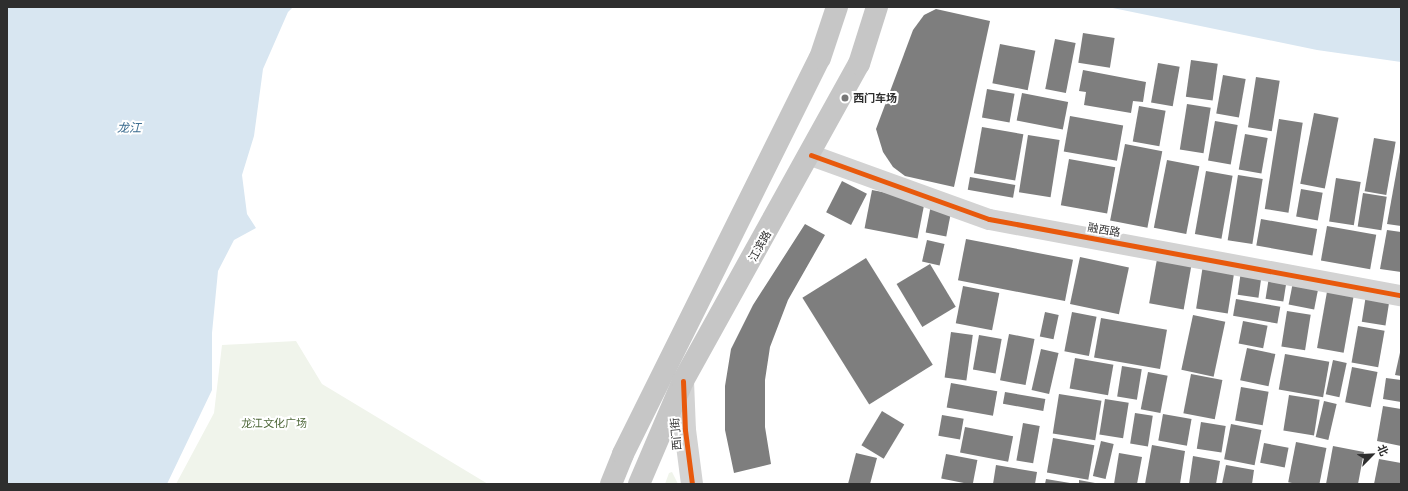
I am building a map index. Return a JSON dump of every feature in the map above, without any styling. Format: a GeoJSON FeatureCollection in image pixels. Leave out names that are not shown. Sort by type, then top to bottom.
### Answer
{"type":"FeatureCollection","features":[{"type":"Feature","properties":{"kind":"main road"},"geometry":{"type":"LineString","coordinates":[[611,484],[622,454],[820,58],[837,7]]}},
{"type":"Feature","properties":{"kind":"main road","name":"江滨路"},"geometry":{"type":"LineString","coordinates":[[639,484],[684,381],[811,155],[859,64],[877,7]]}},
{"type":"Feature","properties":{"kind":"street","name":"融西路"},"geometry":{"type":"LineString","coordinates":[[811,155],[989,219],[1401,295]]}},
{"type":"Feature","properties":{"kind":"street","name":"西门街"},"geometry":{"type":"LineString","coordinates":[[684,381],[685,430],[692,484]]}},
{"type":"Feature","properties":{"kind":"green space","name":"龙江文化广场"},"geometry":{"type":"Polygon","coordinates":[[[296,341],[322,384],[488,484],[176,484],[214,413],[222,345],[296,341]]]}},
{"type":"Feature","properties":{"kind":"green space"},"geometry":{"type":"Polygon","coordinates":[[[672,472],[678,484],[665,484],[669,473],[672,472]]]}},
{"type":"Feature","properties":{"kind":"water","name":"龙江"},"geometry":{"type":"Polygon","coordinates":[[[7,7],[293,7],[288,12],[263,69],[254,136],[242,175],[247,214],[256,228],[234,240],[218,271],[212,333],[212,390],[167,484],[7,484],[7,7]]]}},
{"type":"Feature","properties":{"kind":"water"},"geometry":{"type":"Polygon","coordinates":[[[1108,7],[1401,7],[1401,62],[1317,50],[1108,7]]]}},
{"type":"Feature","properties":{"kind":"building"},"geometry":{"type":"Polygon","coordinates":[[[936,9],[990,21],[954,187],[905,176],[893,167],[883,152],[876,129],[913,30],[924,15],[936,9]]]}},
{"type":"Feature","properties":{"kind":"building"},"geometry":{"type":"Polygon","coordinates":[[[1083,33],[1115,38],[1110,68],[1078,63],[1083,33]]]}},
{"type":"Feature","properties":{"kind":"building"},"geometry":{"type":"Polygon","coordinates":[[[1055,39],[1076,43],[1066,93],[1045,89],[1055,39]]]}},
{"type":"Feature","properties":{"kind":"building"},"geometry":{"type":"Polygon","coordinates":[[[1000,44],[1035,51],[1028,90],[992,83],[1000,44]]]}},
{"type":"Feature","properties":{"kind":"building"},"geometry":{"type":"Polygon","coordinates":[[[1191,60],[1218,64],[1213,100],[1186,97],[1191,60]]]}},
{"type":"Feature","properties":{"kind":"building"},"geometry":{"type":"Polygon","coordinates":[[[1158,63],[1180,67],[1173,106],[1151,102],[1158,63]]]}},
{"type":"Feature","properties":{"kind":"building"},"geometry":{"type":"Polygon","coordinates":[[[1083,70],[1146,82],[1143,102],[1133,101],[1131,113],[1084,105],[1086,92],[1079,91],[1083,70]]]}},
{"type":"Feature","properties":{"kind":"building"},"geometry":{"type":"Polygon","coordinates":[[[1223,75],[1246,79],[1239,117],[1216,113],[1223,75]]]}},
{"type":"Feature","properties":{"kind":"building"},"geometry":{"type":"Polygon","coordinates":[[[1256,77],[1280,81],[1272,131],[1248,127],[1256,77]]]}},
{"type":"Feature","properties":{"kind":"building"},"geometry":{"type":"Polygon","coordinates":[[[987,89],[1015,94],[1010,122],[982,118],[987,89]]]}},
{"type":"Feature","properties":{"kind":"building"},"geometry":{"type":"Polygon","coordinates":[[[1022,93],[1068,102],[1063,129],[1017,120],[1022,93]]]}},
{"type":"Feature","properties":{"kind":"building"},"geometry":{"type":"Polygon","coordinates":[[[1187,104],[1211,108],[1204,153],[1180,149],[1187,104]]]}},
{"type":"Feature","properties":{"kind":"building"},"geometry":{"type":"Polygon","coordinates":[[[1139,106],[1166,111],[1159,146],[1133,141],[1139,106]]]}},
{"type":"Feature","properties":{"kind":"building"},"geometry":{"type":"Polygon","coordinates":[[[1314,113],[1339,118],[1325,188],[1300,184],[1314,113]]]}},
{"type":"Feature","properties":{"kind":"building"},"geometry":{"type":"Polygon","coordinates":[[[1070,116],[1123,125],[1117,161],[1064,151],[1070,116]]]}},
{"type":"Feature","properties":{"kind":"building"},"geometry":{"type":"Polygon","coordinates":[[[1279,119],[1303,123],[1288,213],[1265,209],[1279,119]]]}},
{"type":"Feature","properties":{"kind":"building"},"geometry":{"type":"Polygon","coordinates":[[[1215,121],[1238,125],[1231,164],[1208,160],[1215,121]]]}},
{"type":"Feature","properties":{"kind":"building"},"geometry":{"type":"Polygon","coordinates":[[[982,127],[1023,134],[1015,181],[974,173],[982,127]]]}},
{"type":"Feature","properties":{"kind":"building"},"geometry":{"type":"Polygon","coordinates":[[[1245,134],[1268,138],[1261,173],[1239,169],[1245,134]]]}},
{"type":"Feature","properties":{"kind":"building"},"geometry":{"type":"Polygon","coordinates":[[[1028,135],[1060,140],[1051,197],[1019,192],[1028,135]]]}},
{"type":"Feature","properties":{"kind":"building"},"geometry":{"type":"Polygon","coordinates":[[[1374,138],[1396,142],[1386,195],[1365,191],[1374,138]]]}},
{"type":"Feature","properties":{"kind":"building"},"geometry":{"type":"Polygon","coordinates":[[[1125,144],[1162,151],[1147,228],[1110,221],[1125,144]]]}},
{"type":"Feature","properties":{"kind":"building"},"geometry":{"type":"Polygon","coordinates":[[[1401,152],[1401,226],[1387,224],[1401,152]]]}},
{"type":"Feature","properties":{"kind":"building"},"geometry":{"type":"Polygon","coordinates":[[[1069,159],[1115,167],[1107,213],[1061,205],[1069,159]]]}},
{"type":"Feature","properties":{"kind":"building"},"geometry":{"type":"Polygon","coordinates":[[[1167,160],[1199,166],[1186,234],[1154,228],[1167,160]]]}},
{"type":"Feature","properties":{"kind":"building"},"geometry":{"type":"Polygon","coordinates":[[[1206,171],[1233,176],[1221,239],[1195,234],[1206,171]]]}},
{"type":"Feature","properties":{"kind":"building"},"geometry":{"type":"Polygon","coordinates":[[[1238,175],[1263,179],[1252,244],[1228,240],[1238,175]]]}},
{"type":"Feature","properties":{"kind":"building"},"geometry":{"type":"Polygon","coordinates":[[[970,177],[1015,185],[1013,198],[968,190],[970,177]]]}},
{"type":"Feature","properties":{"kind":"building"},"geometry":{"type":"Polygon","coordinates":[[[1336,178],[1361,182],[1354,225],[1329,221],[1336,178]]]}},
{"type":"Feature","properties":{"kind":"building"},"geometry":{"type":"Polygon","coordinates":[[[842,181],[867,194],[851,225],[826,212],[842,181]]]}},
{"type":"Feature","properties":{"kind":"building"},"geometry":{"type":"Polygon","coordinates":[[[1301,189],[1323,193],[1318,220],[1296,217],[1301,189]]]}},
{"type":"Feature","properties":{"kind":"building"},"geometry":{"type":"Polygon","coordinates":[[[872,190],[925,200],[918,239],[865,228],[872,190]]]}},
{"type":"Feature","properties":{"kind":"building"},"geometry":{"type":"Polygon","coordinates":[[[1363,193],[1387,197],[1381,230],[1358,227],[1363,193]]]}},
{"type":"Feature","properties":{"kind":"building"},"geometry":{"type":"Polygon","coordinates":[[[931,205],[952,209],[946,236],[926,232],[931,205]]]}},
{"type":"Feature","properties":{"kind":"building"},"geometry":{"type":"Polygon","coordinates":[[[1261,219],[1317,229],[1312,255],[1256,246],[1261,219]]]}},
{"type":"Feature","properties":{"kind":"building"},"geometry":{"type":"Polygon","coordinates":[[[805,224],[825,235],[788,300],[770,347],[765,380],[765,427],[771,464],[734,473],[725,430],[725,386],[731,349],[753,305],[805,224]]]}},
{"type":"Feature","properties":{"kind":"building"},"geometry":{"type":"Polygon","coordinates":[[[1327,226],[1376,235],[1370,269],[1321,260],[1327,226]]]}},
{"type":"Feature","properties":{"kind":"building"},"geometry":{"type":"Polygon","coordinates":[[[1387,230],[1401,232],[1401,272],[1380,269],[1387,230]]]}},
{"type":"Feature","properties":{"kind":"building"},"geometry":{"type":"Polygon","coordinates":[[[966,239],[1073,260],[1065,301],[958,280],[966,239]]]}},
{"type":"Feature","properties":{"kind":"building"},"geometry":{"type":"Polygon","coordinates":[[[927,240],[945,244],[940,265],[922,261],[927,240]]]}},
{"type":"Feature","properties":{"kind":"building"},"geometry":{"type":"Polygon","coordinates":[[[1080,257],[1129,267],[1119,314],[1070,304],[1080,257]]]}},
{"type":"Feature","properties":{"kind":"building"},"geometry":{"type":"Polygon","coordinates":[[[866,258],[933,365],[869,405],[802,298],[866,258]]]}},
{"type":"Feature","properties":{"kind":"building"},"geometry":{"type":"Polygon","coordinates":[[[1157,259],[1191,265],[1184,309],[1149,303],[1157,259]]]}},
{"type":"Feature","properties":{"kind":"building"},"geometry":{"type":"Polygon","coordinates":[[[930,264],[956,307],[922,327],[897,284],[930,264]]]}},
{"type":"Feature","properties":{"kind":"building"},"geometry":{"type":"Polygon","coordinates":[[[1203,265],[1235,270],[1228,313],[1196,308],[1203,265]]]}},
{"type":"Feature","properties":{"kind":"building"},"geometry":{"type":"Polygon","coordinates":[[[1241,271],[1262,274],[1258,298],[1238,295],[1241,271]]]}},
{"type":"Feature","properties":{"kind":"building"},"geometry":{"type":"Polygon","coordinates":[[[1269,277],[1287,280],[1283,302],[1266,299],[1269,277]]]}},
{"type":"Feature","properties":{"kind":"building"},"geometry":{"type":"Polygon","coordinates":[[[1293,282],[1319,287],[1314,310],[1289,305],[1293,282]]]}},
{"type":"Feature","properties":{"kind":"building"},"geometry":{"type":"Polygon","coordinates":[[[963,286],[999,293],[992,330],[956,323],[963,286]]]}},
{"type":"Feature","properties":{"kind":"building"},"geometry":{"type":"Polygon","coordinates":[[[1328,286],[1355,291],[1344,353],[1317,348],[1328,286]]]}},
{"type":"Feature","properties":{"kind":"building"},"geometry":{"type":"Polygon","coordinates":[[[1366,295],[1390,299],[1385,325],[1362,322],[1366,295]]]}},
{"type":"Feature","properties":{"kind":"building"},"geometry":{"type":"Polygon","coordinates":[[[1236,299],[1280,307],[1277,324],[1233,316],[1236,299]]]}},
{"type":"Feature","properties":{"kind":"building"},"geometry":{"type":"Polygon","coordinates":[[[1287,311],[1311,315],[1305,350],[1281,347],[1287,311]]]}},
{"type":"Feature","properties":{"kind":"building"},"geometry":{"type":"Polygon","coordinates":[[[1045,312],[1059,315],[1053,339],[1040,336],[1045,312]]]}},
{"type":"Feature","properties":{"kind":"building"},"geometry":{"type":"Polygon","coordinates":[[[1072,312],[1097,317],[1089,356],[1064,351],[1072,312]]]}},
{"type":"Feature","properties":{"kind":"building"},"geometry":{"type":"Polygon","coordinates":[[[1193,315],[1225,322],[1214,377],[1181,370],[1193,315]]]}},
{"type":"Feature","properties":{"kind":"building"},"geometry":{"type":"Polygon","coordinates":[[[1101,318],[1167,330],[1160,369],[1094,357],[1101,318]]]}},
{"type":"Feature","properties":{"kind":"building"},"geometry":{"type":"Polygon","coordinates":[[[1243,321],[1268,326],[1263,348],[1239,344],[1243,321]]]}},
{"type":"Feature","properties":{"kind":"building"},"geometry":{"type":"Polygon","coordinates":[[[1358,326],[1385,331],[1378,367],[1352,362],[1358,326]]]}},
{"type":"Feature","properties":{"kind":"building"},"geometry":{"type":"Polygon","coordinates":[[[951,332],[973,335],[966,381],[945,378],[951,332]]]}},
{"type":"Feature","properties":{"kind":"building"},"geometry":{"type":"Polygon","coordinates":[[[1009,334],[1035,339],[1026,385],[1000,380],[1009,334]]]}},
{"type":"Feature","properties":{"kind":"building"},"geometry":{"type":"Polygon","coordinates":[[[979,335],[1002,339],[996,373],[973,369],[979,335]]]}},
{"type":"Feature","properties":{"kind":"building"},"geometry":{"type":"Polygon","coordinates":[[[1247,348],[1275,354],[1269,386],[1240,380],[1247,348]]]}},
{"type":"Feature","properties":{"kind":"building"},"geometry":{"type":"Polygon","coordinates":[[[1401,348],[1401,376],[1395,375],[1401,348]]]}},
{"type":"Feature","properties":{"kind":"building"},"geometry":{"type":"Polygon","coordinates":[[[1041,349],[1059,353],[1049,394],[1032,390],[1041,349]]]}},
{"type":"Feature","properties":{"kind":"building"},"geometry":{"type":"Polygon","coordinates":[[[1285,354],[1329,362],[1323,397],[1279,389],[1285,354]]]}},
{"type":"Feature","properties":{"kind":"building"},"geometry":{"type":"Polygon","coordinates":[[[1075,358],[1113,365],[1108,395],[1070,389],[1075,358]]]}},
{"type":"Feature","properties":{"kind":"building"},"geometry":{"type":"Polygon","coordinates":[[[1333,360],[1347,363],[1339,397],[1326,394],[1333,360]]]}},
{"type":"Feature","properties":{"kind":"building"},"geometry":{"type":"Polygon","coordinates":[[[1122,366],[1142,369],[1137,400],[1117,397],[1122,366]]]}},
{"type":"Feature","properties":{"kind":"building"},"geometry":{"type":"Polygon","coordinates":[[[1352,367],[1378,372],[1371,407],[1345,402],[1352,367]]]}},
{"type":"Feature","properties":{"kind":"building"},"geometry":{"type":"Polygon","coordinates":[[[1148,372],[1168,376],[1160,413],[1141,409],[1148,372]]]}},
{"type":"Feature","properties":{"kind":"building"},"geometry":{"type":"Polygon","coordinates":[[[1191,374],[1222,380],[1215,419],[1183,413],[1191,374]]]}},
{"type":"Feature","properties":{"kind":"building"},"geometry":{"type":"Polygon","coordinates":[[[1386,378],[1401,380],[1401,402],[1383,399],[1386,378]]]}},
{"type":"Feature","properties":{"kind":"building"},"geometry":{"type":"Polygon","coordinates":[[[951,383],[997,391],[993,416],[947,408],[951,383]]]}},
{"type":"Feature","properties":{"kind":"building"},"geometry":{"type":"Polygon","coordinates":[[[1241,387],[1269,392],[1263,425],[1235,420],[1241,387]]]}},
{"type":"Feature","properties":{"kind":"building"},"geometry":{"type":"Polygon","coordinates":[[[1005,392],[1045,399],[1043,411],[1003,404],[1005,392]]]}},
{"type":"Feature","properties":{"kind":"building"},"geometry":{"type":"Polygon","coordinates":[[[1059,394],[1101,401],[1095,440],[1053,434],[1059,394]]]}},
{"type":"Feature","properties":{"kind":"building"},"geometry":{"type":"Polygon","coordinates":[[[1289,395],[1320,400],[1314,435],[1283,431],[1289,395]]]}},
{"type":"Feature","properties":{"kind":"building"},"geometry":{"type":"Polygon","coordinates":[[[1105,399],[1129,403],[1123,438],[1099,435],[1105,399]]]}},
{"type":"Feature","properties":{"kind":"building"},"geometry":{"type":"Polygon","coordinates":[[[1324,401],[1337,404],[1328,440],[1316,437],[1324,401]]]}},
{"type":"Feature","properties":{"kind":"building"},"geometry":{"type":"Polygon","coordinates":[[[1383,406],[1401,409],[1401,446],[1377,441],[1383,406]]]}},
{"type":"Feature","properties":{"kind":"building"},"geometry":{"type":"Polygon","coordinates":[[[882,411],[904,424],[884,459],[861,445],[882,411]]]}},
{"type":"Feature","properties":{"kind":"building"},"geometry":{"type":"Polygon","coordinates":[[[1135,413],[1153,416],[1148,446],[1130,444],[1135,413]]]}},
{"type":"Feature","properties":{"kind":"building"},"geometry":{"type":"Polygon","coordinates":[[[1163,414],[1192,419],[1187,446],[1158,441],[1163,414]]]}},
{"type":"Feature","properties":{"kind":"building"},"geometry":{"type":"Polygon","coordinates":[[[942,415],[964,419],[960,440],[938,436],[942,415]]]}},
{"type":"Feature","properties":{"kind":"building"},"geometry":{"type":"Polygon","coordinates":[[[1201,422],[1226,426],[1221,453],[1197,449],[1201,422]]]}},
{"type":"Feature","properties":{"kind":"building"},"geometry":{"type":"Polygon","coordinates":[[[1023,423],[1040,426],[1033,463],[1016,460],[1023,423]]]}},
{"type":"Feature","properties":{"kind":"building"},"geometry":{"type":"Polygon","coordinates":[[[1231,424],[1261,430],[1255,465],[1224,459],[1231,424]]]}},
{"type":"Feature","properties":{"kind":"building"},"geometry":{"type":"Polygon","coordinates":[[[965,427],[1013,436],[1008,462],[960,453],[965,427]]]}},
{"type":"Feature","properties":{"kind":"building"},"geometry":{"type":"Polygon","coordinates":[[[1053,438],[1094,445],[1088,480],[1047,472],[1053,438]]]}},
{"type":"Feature","properties":{"kind":"building"},"geometry":{"type":"Polygon","coordinates":[[[1101,441],[1114,444],[1106,479],[1093,476],[1101,441]]]}},
{"type":"Feature","properties":{"kind":"building"},"geometry":{"type":"Polygon","coordinates":[[[1296,442],[1326,448],[1319,484],[1297,484],[1288,482],[1296,442]]]}},
{"type":"Feature","properties":{"kind":"building"},"geometry":{"type":"Polygon","coordinates":[[[1264,443],[1289,448],[1285,467],[1260,463],[1264,443]]]}},
{"type":"Feature","properties":{"kind":"building"},"geometry":{"type":"Polygon","coordinates":[[[1152,445],[1185,451],[1180,484],[1145,484],[1152,445]]]}},
{"type":"Feature","properties":{"kind":"building"},"geometry":{"type":"Polygon","coordinates":[[[1333,446],[1364,452],[1358,484],[1326,484],[1333,446]]]}},
{"type":"Feature","properties":{"kind":"building"},"geometry":{"type":"Polygon","coordinates":[[[856,453],[877,458],[870,484],[848,484],[856,453]]]}},
{"type":"Feature","properties":{"kind":"building"},"geometry":{"type":"Polygon","coordinates":[[[1119,453],[1142,457],[1137,484],[1114,484],[1119,453]]]}},
{"type":"Feature","properties":{"kind":"building"},"geometry":{"type":"Polygon","coordinates":[[[946,454],[977,460],[973,484],[941,479],[946,454]]]}},
{"type":"Feature","properties":{"kind":"building"},"geometry":{"type":"Polygon","coordinates":[[[1193,456],[1220,461],[1216,484],[1189,484],[1193,456]]]}},
{"type":"Feature","properties":{"kind":"building"},"geometry":{"type":"Polygon","coordinates":[[[1379,459],[1401,463],[1401,484],[1374,484],[1379,459]]]}},
{"type":"Feature","properties":{"kind":"building"},"geometry":{"type":"Polygon","coordinates":[[[996,465],[1037,472],[1035,484],[993,484],[996,465]]]}},
{"type":"Feature","properties":{"kind":"building"},"geometry":{"type":"Polygon","coordinates":[[[1226,465],[1254,470],[1252,484],[1222,484],[1226,465]]]}},
{"type":"Feature","properties":{"kind":"building"},"geometry":{"type":"Polygon","coordinates":[[[1046,479],[1070,483],[1070,484],[1045,484],[1046,479]]]}},
{"type":"Feature","properties":{"kind":"building"},"geometry":{"type":"Polygon","coordinates":[[[1079,480],[1095,483],[1095,484],[1079,484],[1079,480]]]}},
{"type":"Feature","properties":{"kind":"cycle path"},"geometry":{"type":"LineString","coordinates":[[811,155],[989,219],[1401,295]]}},
{"type":"Feature","properties":{"kind":"cycle path"},"geometry":{"type":"LineString","coordinates":[[683,381],[685,430],[692,484]]}},
{"type":"Feature","properties":{"kind":"place","name":"西门车场"},"geometry":{"type":"Point","coordinates":[845,98]}}]}
